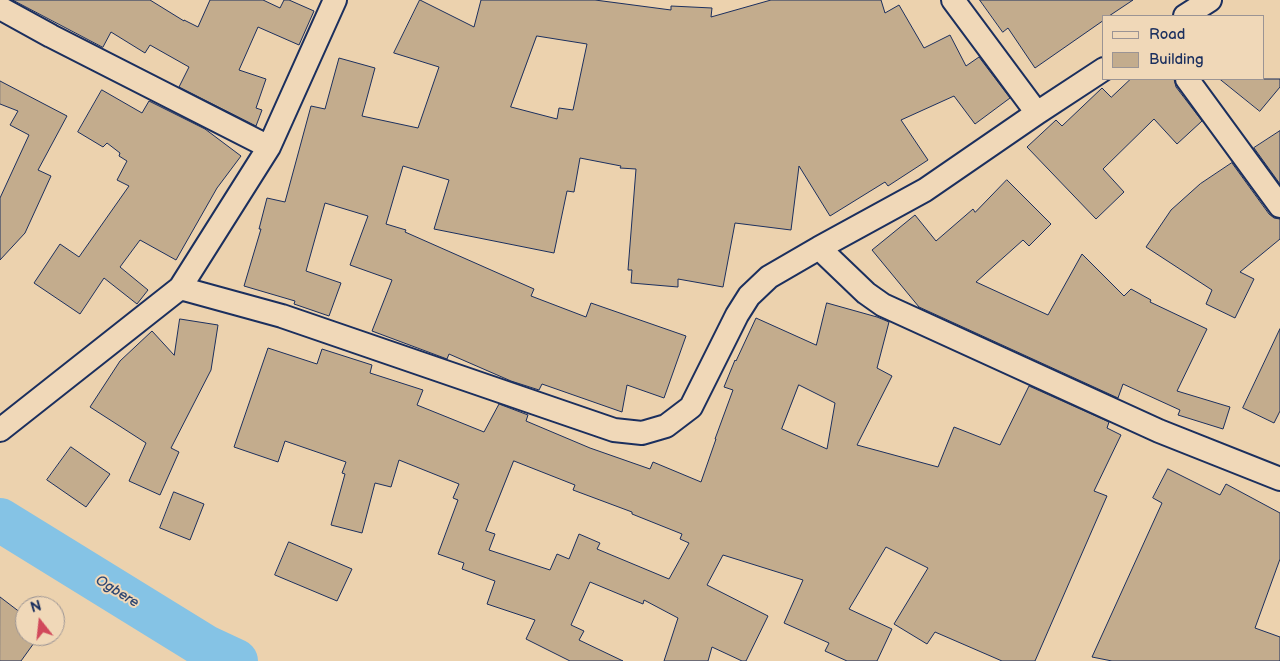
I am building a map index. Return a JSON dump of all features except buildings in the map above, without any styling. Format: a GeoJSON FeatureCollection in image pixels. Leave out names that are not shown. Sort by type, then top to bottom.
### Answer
{"type":"FeatureCollection","features":[{"type":"Feature","properties":{"kind":"street"},"geometry":{"type":"LineString","coordinates":[[0,430],[180,288],[269,147],[335,0]]}},
{"type":"Feature","properties":{"kind":"street"},"geometry":{"type":"LineString","coordinates":[[953,0],[1037,113]]}},
{"type":"Feature","properties":{"kind":"street"},"geometry":{"type":"LineString","coordinates":[[1188,15],[1210,0]]}},
{"type":"Feature","properties":{"kind":"street"},"geometry":{"type":"LineString","coordinates":[[0,8],[269,147]]}},
{"type":"Feature","properties":{"kind":"street"},"geometry":{"type":"LineString","coordinates":[[180,288],[282,316],[614,430],[642,432],[666,426],[691,408],[737,315],[749,296],[769,277],[925,190],[1037,113],[1102,71]]}},
{"type":"Feature","properties":{"kind":"street"},"geometry":{"type":"LineString","coordinates":[[1188,80],[1280,206]]}},
{"type":"Feature","properties":{"kind":"street"},"geometry":{"type":"LineString","coordinates":[[819,248],[866,293],[884,304],[1159,431],[1280,479]]}},
{"type":"Feature","properties":{"kind":"waterway","name":"Ogbere"},"geometry":{"type":"LineString","coordinates":[[0,520],[206,647],[236,661]]}}]}
